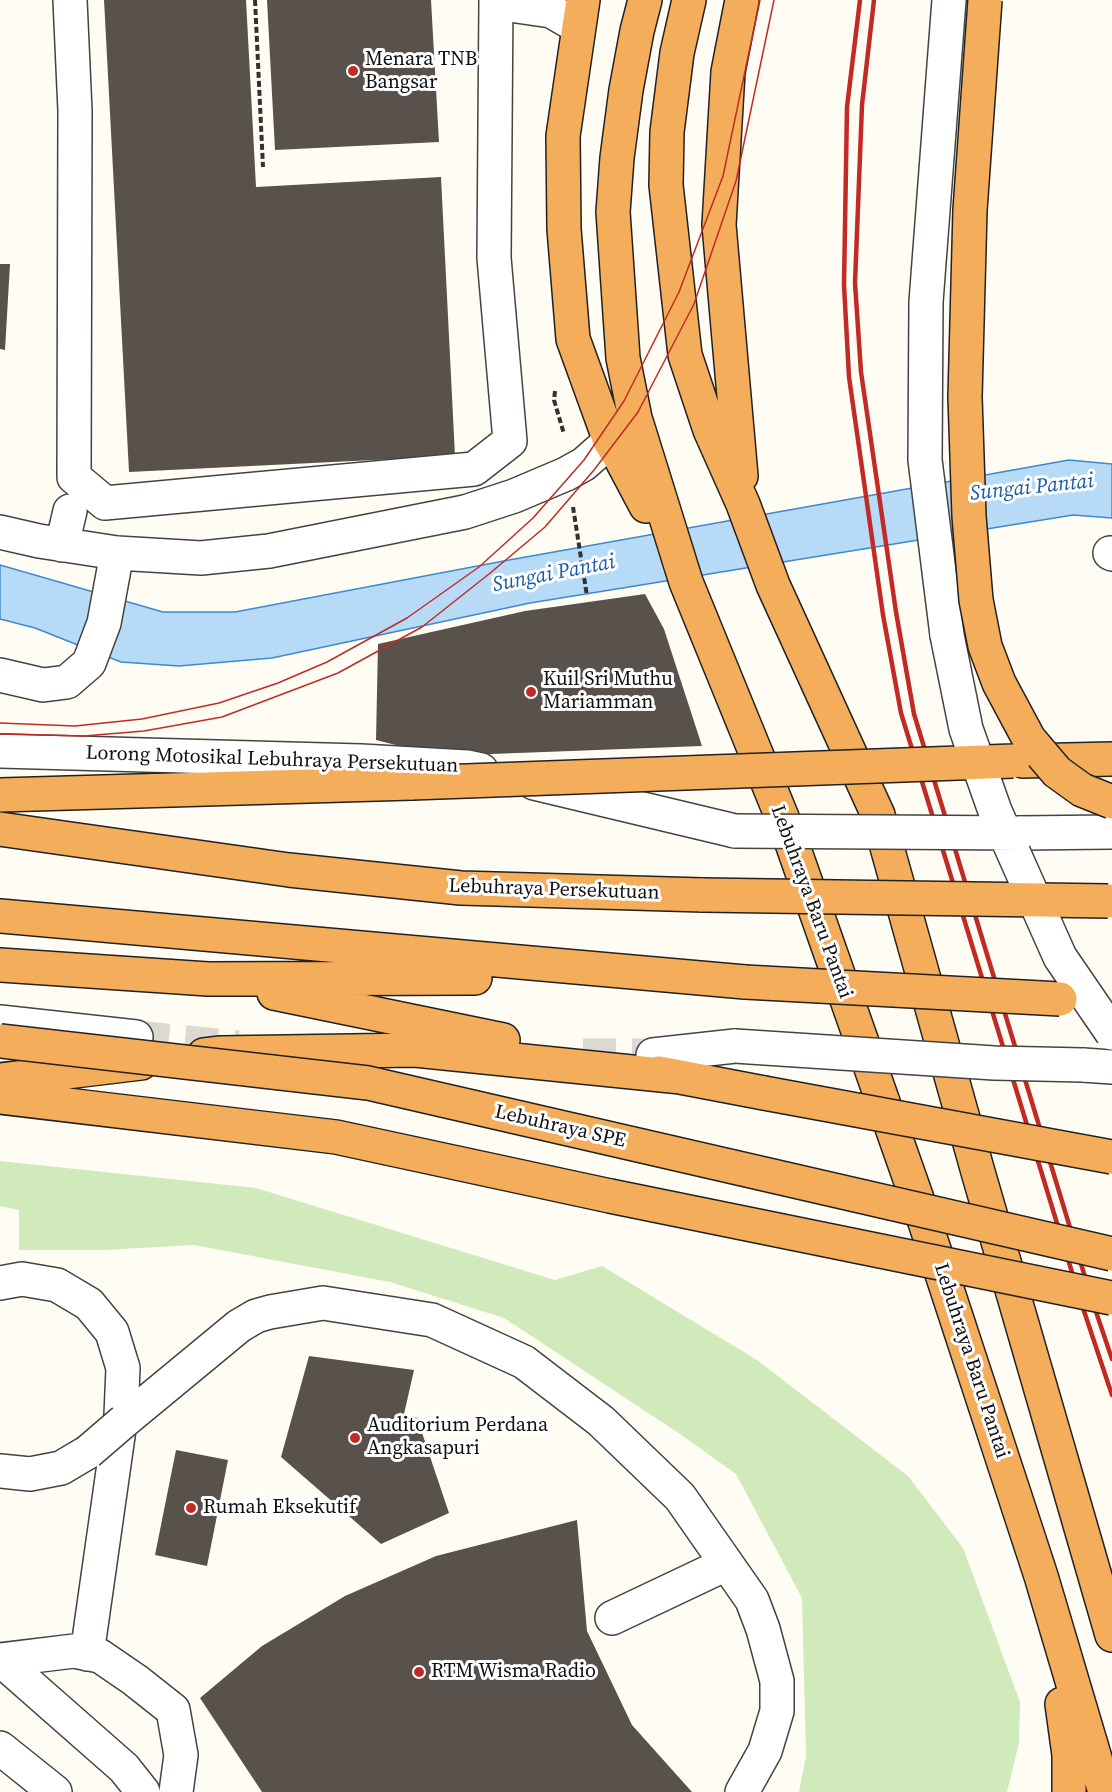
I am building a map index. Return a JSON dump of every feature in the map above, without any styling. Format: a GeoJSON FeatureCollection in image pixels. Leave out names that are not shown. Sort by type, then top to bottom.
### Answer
{"type":"FeatureCollection","features":[{"type":"Feature","properties":{"kind":"highway","name":"Lebuhraya Baru Pantai"},"geometry":{"type":"LineString","coordinates":[[645,0],[630,66],[617,158],[614,212],[623,358],[635,418],[686,580],[792,844],[922,1213],[1041,1576],[1105,1792]]}},
{"type":"Feature","properties":{"kind":"highway"},"geometry":{"type":"LineString","coordinates":[[689,0],[677,53],[667,132],[666,185],[686,355],[699,399],[743,504],[773,585],[878,815],[978,1172],[1112,1635]]}},
{"type":"Feature","properties":{"kind":"highway"},"geometry":{"type":"LineString","coordinates":[[742,0],[728,72],[719,225],[743,504]]}},
{"type":"Feature","properties":{"kind":"highway"},"geometry":{"type":"LineString","coordinates":[[985,0],[970,210],[965,397],[969,516],[976,600],[986,646],[999,683],[1029,739],[1058,772],[1082,790],[1112,802]]}},
{"type":"Feature","properties":{"kind":"highway"},"geometry":{"type":"LineString","coordinates":[[580,13],[563,136],[564,229],[573,339],[615,449],[686,580]]}},
{"type":"Feature","properties":{"kind":"highway"},"geometry":{"type":"LineString","coordinates":[[0,795],[1112,759]]}},
{"type":"Feature","properties":{"kind":"highway","name":"Lebuhraya Persekutuan"},"geometry":{"type":"LineString","coordinates":[[0,829],[289,870],[461,888],[703,895],[1110,901]]}},
{"type":"Feature","properties":{"kind":"highway"},"geometry":{"type":"LineString","coordinates":[[0,916],[678,977],[1112,1002]]}},
{"type":"Feature","properties":{"kind":"highway"},"geometry":{"type":"LineString","coordinates":[[0,965],[208,979],[678,977]]}},
{"type":"Feature","properties":{"kind":"highway"},"geometry":{"type":"LineString","coordinates":[[208,979],[681,1077],[1112,1157]]}},
{"type":"Feature","properties":{"kind":"highway","name":"Lebuhraya SPE"},"geometry":{"type":"LineString","coordinates":[[0,1041],[368,1083],[1112,1254]]}},
{"type":"Feature","properties":{"kind":"highway"},"geometry":{"type":"LineString","coordinates":[[0,1080],[221,1053],[415,1050],[681,1077]]}},
{"type":"Feature","properties":{"kind":"highway"},"geometry":{"type":"LineString","coordinates":[[0,1097],[336,1137],[610,1196],[1112,1298]]}},
{"type":"Feature","properties":{"kind":"highway"},"geometry":{"type":"LineString","coordinates":[[1041,1576],[1067,1734],[1069,1792]]}},
{"type":"Feature","properties":{"kind":"street"},"geometry":{"type":"LineString","coordinates":[[70,0],[75,111],[74,477],[105,503],[474,469],[510,441],[494,258],[515,2],[550,11],[580,13]]}},
{"type":"Feature","properties":{"kind":"street"},"geometry":{"type":"LineString","coordinates":[[949,0],[926,302],[925,449],[946,635],[966,729],[994,811],[1060,957],[1112,1033]]}},
{"type":"Feature","properties":{"kind":"street"},"geometry":{"type":"LineString","coordinates":[[0,532],[62,545],[117,553],[201,558],[269,542],[465,512],[514,496],[566,474],[615,449]]}},
{"type":"Feature","properties":{"kind":"street"},"geometry":{"type":"LineString","coordinates":[[62,545],[70,511]]}},
{"type":"Feature","properties":{"kind":"street"},"geometry":{"type":"LineString","coordinates":[[0,675],[43,685],[67,682],[89,663],[104,623],[117,553]]}},
{"type":"Feature","properties":{"kind":"street","name":"Lorong Motosikal Lebuhraya Persekutuan"},"geometry":{"type":"LineString","coordinates":[[0,751],[361,761],[468,767],[735,831],[1112,832]]}},
{"type":"Feature","properties":{"kind":"street"},"geometry":{"type":"LineString","coordinates":[[0,1023],[136,1036]]}},
{"type":"Feature","properties":{"kind":"street"},"geometry":{"type":"LineString","coordinates":[[653,1055],[735,1046],[994,1063],[1098,1066]]}},
{"type":"Feature","properties":{"kind":"street"},"geometry":{"type":"LineString","coordinates":[[0,1283],[22,1279],[57,1285],[89,1304],[112,1332],[123,1368],[120,1393],[121,1415],[87,1654]]}},
{"type":"Feature","properties":{"kind":"street"},"geometry":{"type":"LineString","coordinates":[[0,1471],[30,1474],[61,1468],[88,1452],[239,1326],[256,1316],[323,1303],[432,1320],[524,1362],[602,1420],[680,1497],[752,1600],[763,1629],[777,1682],[777,1711],[765,1750],[742,1792]]}},
{"type":"Feature","properties":{"kind":"street"},"geometry":{"type":"LineString","coordinates":[[612,1618],[726,1564]]}},
{"type":"Feature","properties":{"kind":"street"},"geometry":{"type":"LineString","coordinates":[[1,1660],[74,1651],[100,1656],[135,1680],[173,1710],[181,1755],[176,1792]]}},
{"type":"Feature","properties":{"kind":"street"},"geometry":{"type":"LineString","coordinates":[[1,1660],[124,1768],[143,1792]]}},
{"type":"Feature","properties":{"kind":"street"},"geometry":{"type":"LineString","coordinates":[[0,1748],[55,1792]]}},
{"type":"Feature","properties":{"kind":"path"},"geometry":{"type":"LineString","coordinates":[[255,0],[263,167]]}},
{"type":"Feature","properties":{"kind":"path"},"geometry":{"type":"LineString","coordinates":[[574,517],[587,596]]}},
{"type":"Feature","properties":{"kind":"green space"},"geometry":{"type":"Polygon","coordinates":[[[0,1161],[256,1188],[555,1280],[602,1266],[757,1360],[908,1476],[963,1548],[1020,1702],[1019,1743],[1007,1792],[799,1792],[806,1756],[802,1598],[736,1474],[680,1434],[504,1318],[390,1282],[194,1245],[104,1250],[19,1250],[19,1210],[0,1206],[0,1161]]]}},
{"type":"Feature","properties":{"kind":"water","name":"Sungai Pantai"},"geometry":{"type":"Polygon","coordinates":[[[1069,460],[1112,464],[1112,518],[1073,515],[530,603],[272,658],[179,666],[121,662],[35,628],[0,619],[0,565],[163,612],[235,612],[509,560],[1069,460]]]}},
{"type":"Feature","properties":{"kind":"building"},"geometry":{"type":"Polygon","coordinates":[[[104,0],[246,0],[256,187],[441,177],[455,456],[129,472],[104,0]]]}},
{"type":"Feature","properties":{"kind":"building","name":"Menara TNB Bangsar"},"geometry":{"type":"Polygon","coordinates":[[[267,0],[431,0],[439,142],[275,150],[267,0]]]}},
{"type":"Feature","properties":{"kind":"building"},"geometry":{"type":"Polygon","coordinates":[[[0,264],[10,264],[5,350],[0,349],[0,264]]]}},
{"type":"Feature","properties":{"kind":"building","name":"Kuil Sri Muthu Mariamman"},"geometry":{"type":"Polygon","coordinates":[[[645,594],[664,629],[702,746],[439,756],[376,740],[378,644],[525,611],[645,594]]]}},
{"type":"Feature","properties":{"kind":"building","name":"Auditorium Perdana Angkasapuri"},"geometry":{"type":"Polygon","coordinates":[[[309,1356],[414,1370],[404,1414],[417,1418],[449,1513],[381,1544],[281,1457],[309,1356]]]}},
{"type":"Feature","properties":{"kind":"building","name":"Rumah Eksekutif"},"geometry":{"type":"Polygon","coordinates":[[[176,1450],[228,1460],[207,1566],[155,1555],[176,1450]]]}},
{"type":"Feature","properties":{"kind":"building","name":"RTM Wisma Radio"},"geometry":{"type":"Polygon","coordinates":[[[577,1520],[587,1631],[632,1725],[692,1792],[262,1792],[200,1698],[262,1646],[345,1596],[436,1556],[577,1520]]]}},
{"type":"Feature","properties":{"kind":"tunnel"},"geometry":{"type":"LineString","coordinates":[[136,1037],[238,1047]]}},
{"type":"Feature","properties":{"kind":"tunnel"},"geometry":{"type":"LineString","coordinates":[[583,1055],[653,1055]]}},
{"type":"Feature","properties":{"kind":"tram line"},"geometry":{"type":"LineString","coordinates":[[0,723],[75,726],[142,719],[219,703],[278,683],[327,662],[407,618],[479,567],[533,518],[584,460],[624,401],[679,292],[723,176],[760,0]]}},
{"type":"Feature","properties":{"kind":"tram line"},"geometry":{"type":"LineString","coordinates":[[0,734],[84,736],[144,731],[222,717],[338,673],[422,627],[545,527],[594,470],[638,412],[694,304],[736,181],[774,0]]}},
{"type":"Feature","properties":{"kind":"railway"},"geometry":{"type":"LineString","coordinates":[[860,0],[847,107],[844,285],[849,377],[883,615],[901,713],[1082,1305],[1112,1395]]}},
{"type":"Feature","properties":{"kind":"railway"},"geometry":{"type":"LineString","coordinates":[[874,0],[862,105],[855,283],[861,372],[896,612],[914,714],[1092,1300],[1112,1359]]}},
{"type":"Feature","properties":{"kind":"place","name":"Menara TNB Bangsar"},"geometry":{"type":"Point","coordinates":[353,71]}},
{"type":"Feature","properties":{"kind":"place","name":"Kuil Sri Muthu Mariamman"},"geometry":{"type":"Point","coordinates":[531,692]}},
{"type":"Feature","properties":{"kind":"place","name":"Auditorium Perdana Angkasapuri"},"geometry":{"type":"Point","coordinates":[355,1438]}},
{"type":"Feature","properties":{"kind":"place","name":"Rumah Eksekutif"},"geometry":{"type":"Point","coordinates":[191,1508]}},
{"type":"Feature","properties":{"kind":"place","name":"RTM Wisma Radio"},"geometry":{"type":"Point","coordinates":[419,1672]}}]}
